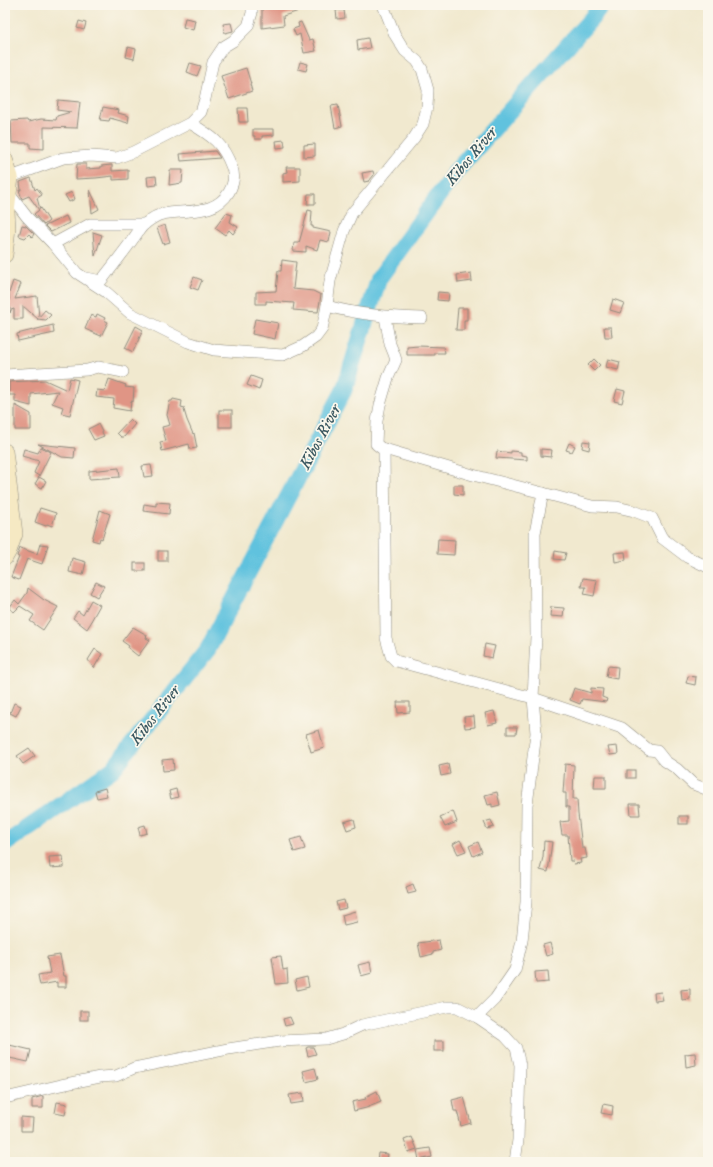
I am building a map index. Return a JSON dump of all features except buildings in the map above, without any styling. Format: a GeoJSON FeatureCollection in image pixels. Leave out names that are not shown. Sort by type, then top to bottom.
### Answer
{"type":"FeatureCollection","features":[{"type":"Feature","properties":{"kind":"main road"},"geometry":{"type":"LineString","coordinates":[[5,159],[8,187],[8,228],[5,255]]}},
{"type":"Feature","properties":{"kind":"main road"},"geometry":{"type":"LineString","coordinates":[[5,451],[15,534],[5,558]]}},
{"type":"Feature","properties":{"kind":"street"},"geometry":{"type":"LineString","coordinates":[[252,5],[252,13],[248,26],[233,41],[223,47],[213,62],[201,112],[190,123],[133,152],[117,158],[91,156],[63,158],[8,187],[27,217],[53,244],[77,273],[106,292],[130,314],[188,342],[214,350],[284,355],[303,346],[316,337],[322,329],[330,281],[344,231],[352,213],[414,138],[422,124],[427,107],[428,90],[422,69],[405,51],[395,35],[383,5]]}},
{"type":"Feature","properties":{"kind":"street"},"geometry":{"type":"LineString","coordinates":[[83,278],[101,281],[145,224],[160,214],[178,211],[198,211],[212,207],[226,198],[231,189],[233,180],[233,171],[229,160],[220,144],[211,136],[190,123]]}},
{"type":"Feature","properties":{"kind":"street"},"geometry":{"type":"LineString","coordinates":[[53,244],[90,224],[145,224]]}},
{"type":"Feature","properties":{"kind":"street"},"geometry":{"type":"LineString","coordinates":[[327,306],[340,310],[381,316],[422,318]]}},
{"type":"Feature","properties":{"kind":"street"},"geometry":{"type":"LineString","coordinates":[[381,316],[396,360],[384,391],[377,421],[376,444],[384,449],[473,475],[592,506],[617,507],[644,514],[652,518],[662,538],[687,557],[708,568]]}},
{"type":"Feature","properties":{"kind":"street"},"geometry":{"type":"LineString","coordinates":[[5,375],[87,370],[98,367],[123,372]]}},
{"type":"Feature","properties":{"kind":"street"},"geometry":{"type":"LineString","coordinates":[[384,449],[386,638],[392,656],[396,661],[533,698],[622,728],[649,750],[657,751],[665,761],[694,784],[708,790]]}},
{"type":"Feature","properties":{"kind":"street"},"geometry":{"type":"LineString","coordinates":[[477,1017],[504,988],[515,970],[522,941],[526,902],[527,805],[536,734],[533,698],[536,637],[535,533],[543,493]]}},
{"type":"Feature","properties":{"kind":"street"},"geometry":{"type":"LineString","coordinates":[[5,1098],[100,1077],[116,1076],[134,1068],[228,1049],[280,1041],[326,1038],[343,1034],[362,1025],[447,1006],[457,1008],[477,1017],[504,1036],[516,1048],[520,1065],[518,1140],[515,1162]]}},
{"type":"Feature","properties":{"kind":"waterway","name":"Kibos River"},"geometry":{"type":"LineString","coordinates":[[5,844],[113,769],[208,649],[344,390],[379,278],[457,170],[602,5]]}}]}
